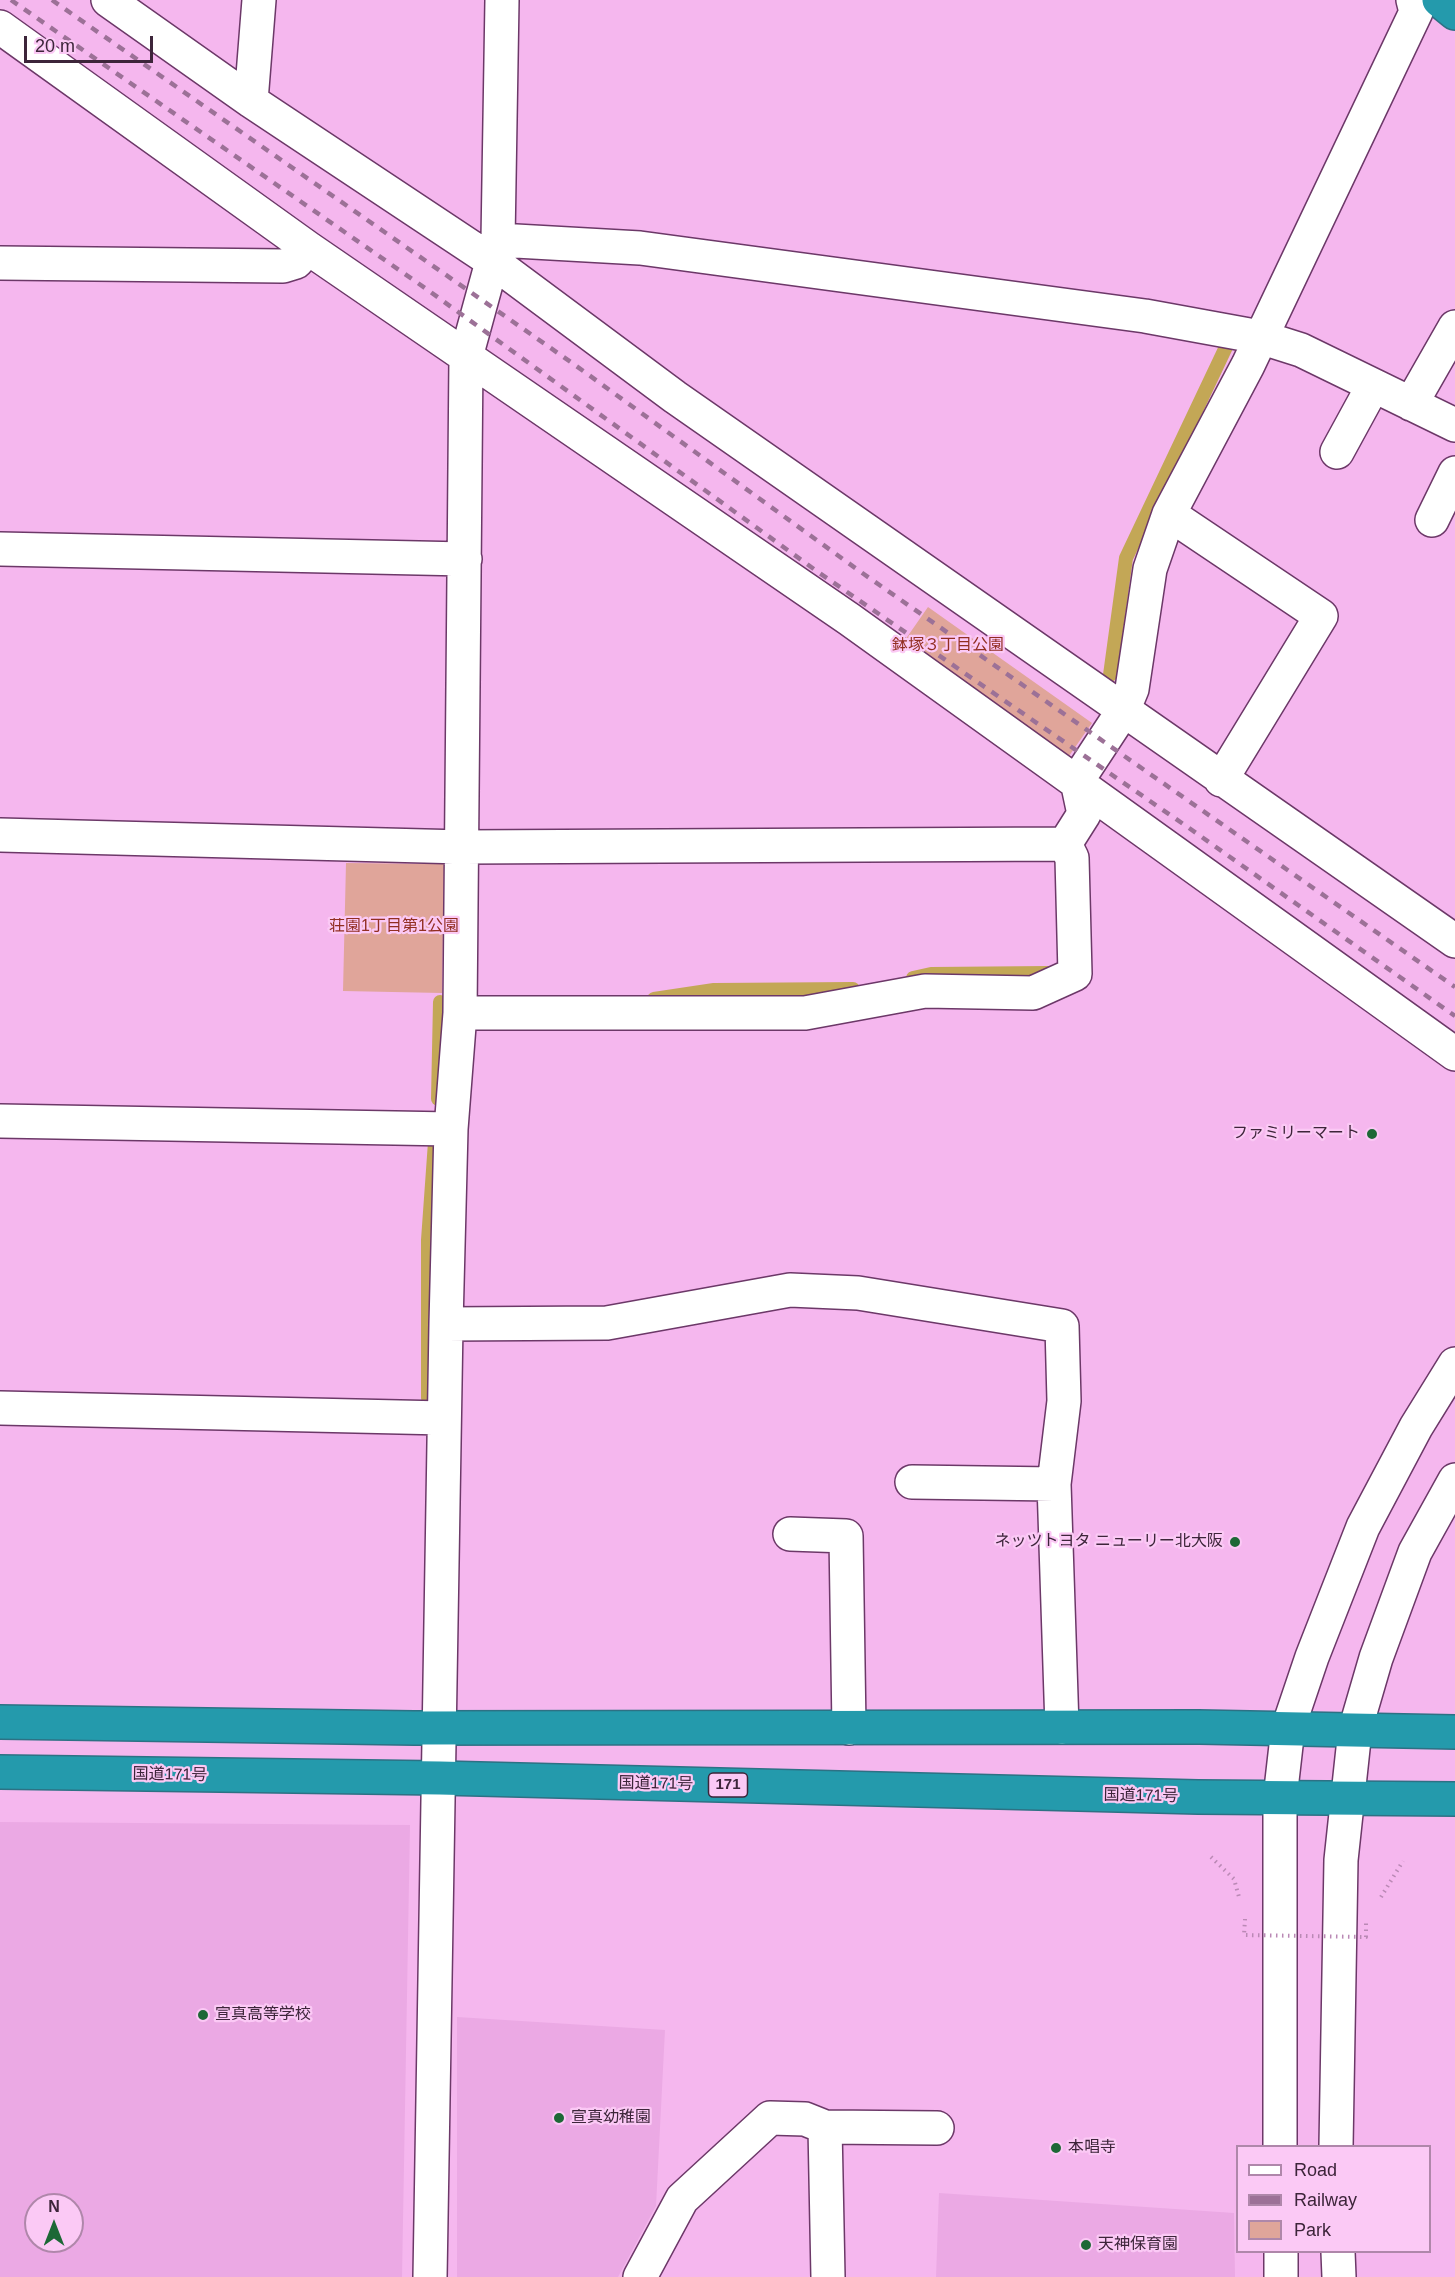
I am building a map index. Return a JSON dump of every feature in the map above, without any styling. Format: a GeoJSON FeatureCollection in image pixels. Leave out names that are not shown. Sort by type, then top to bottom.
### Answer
{"type":"FeatureCollection","features":[{"type":"Feature","properties":{"kind":"highway"},"geometry":{"type":"LineString","coordinates":[[1439,0],[1455,13]]}},
{"type":"Feature","properties":{"kind":"highway"},"geometry":{"type":"LineString","coordinates":[[0,1722],[441,1728],[1062,1727],[1288,1728],[1455,1732]]}},
{"type":"Feature","properties":{"kind":"highway","name":"国道171号"},"geometry":{"type":"LineString","coordinates":[[0,1772],[440,1778],[1280,1798],[1455,1799]]}},
{"type":"Feature","properties":{"kind":"street"},"geometry":{"type":"LineString","coordinates":[[108,0],[251,101],[495,251],[675,397],[1221,780],[1455,941]]}},
{"type":"Feature","properties":{"kind":"street"},"geometry":{"type":"LineString","coordinates":[[251,101],[259,0]]}},
{"type":"Feature","properties":{"kind":"street"},"geometry":{"type":"LineString","coordinates":[[430,2277],[446,1324],[451,1129],[460,1013],[466,357],[495,251],[502,0]]}},
{"type":"Feature","properties":{"kind":"street"},"geometry":{"type":"LineString","coordinates":[[1065,844],[1084,814],[1077,781],[1123,711],[1132,689],[1150,569],[1169,514],[1260,337],[1416,12],[1413,0]]}},
{"type":"Feature","properties":{"kind":"street"},"geometry":{"type":"LineString","coordinates":[[0,27],[308,248],[849,619],[1455,1054]]}},
{"type":"Feature","properties":{"kind":"street"},"geometry":{"type":"LineString","coordinates":[[0,263],[283,267],[296,262],[308,248]]}},
{"type":"Feature","properties":{"kind":"street"},"geometry":{"type":"LineString","coordinates":[[495,251],[652,249],[1145,316],[1260,337],[1301,350],[1455,425]]}},
{"type":"Feature","properties":{"kind":"street"},"geometry":{"type":"LineString","coordinates":[[1411,404],[1455,327]]}},
{"type":"Feature","properties":{"kind":"street"},"geometry":{"type":"LineString","coordinates":[[1337,452],[1373,386]]}},
{"type":"Feature","properties":{"kind":"street"},"geometry":{"type":"LineString","coordinates":[[1432,520],[1455,473]]}},
{"type":"Feature","properties":{"kind":"street"},"geometry":{"type":"LineString","coordinates":[[1169,514],[1321,616],[1221,780]]}},
{"type":"Feature","properties":{"kind":"street"},"geometry":{"type":"LineString","coordinates":[[0,549],[465,559]]}},
{"type":"Feature","properties":{"kind":"street"},"geometry":{"type":"LineString","coordinates":[[0,835],[463,848],[1065,844]]}},
{"type":"Feature","properties":{"kind":"street"},"geometry":{"type":"LineString","coordinates":[[460,1013],[805,1013],[926,991],[1034,993],[1075,974],[1072,858],[1065,844]]}},
{"type":"Feature","properties":{"kind":"street"},"geometry":{"type":"LineString","coordinates":[[0,1121],[451,1129]]}},
{"type":"Feature","properties":{"kind":"street"},"geometry":{"type":"LineString","coordinates":[[446,1324],[607,1323],[790,1290],[858,1293],[1062,1326],[1064,1401],[1054,1484],[1062,1727]]}},
{"type":"Feature","properties":{"kind":"street"},"geometry":{"type":"LineString","coordinates":[[1280,2145],[1280,1798],[1288,1728],[1312,1657],[1363,1527],[1416,1427],[1455,1364]]}},
{"type":"Feature","properties":{"kind":"street"},"geometry":{"type":"LineString","coordinates":[[0,1408],[444,1419]]}},
{"type":"Feature","properties":{"kind":"street"},"geometry":{"type":"LineString","coordinates":[[1336,2145],[1341,1860],[1355,1730],[1376,1658],[1415,1552],[1455,1480]]}},
{"type":"Feature","properties":{"kind":"street"},"geometry":{"type":"LineString","coordinates":[[912,1482],[1054,1484]]}},
{"type":"Feature","properties":{"kind":"street"},"geometry":{"type":"LineString","coordinates":[[790,1534],[846,1536],[849,1728]]}},
{"type":"Feature","properties":{"kind":"street"},"geometry":{"type":"LineString","coordinates":[[640,2277],[682,2199],[770,2118],[805,2119],[825,2127],[937,2128]]}},
{"type":"Feature","properties":{"kind":"street"},"geometry":{"type":"LineString","coordinates":[[825,2127],[828,2277]]}},
{"type":"Feature","properties":{"kind":"street"},"geometry":{"type":"LineString","coordinates":[[1281,2253],[1281,2277]]}},
{"type":"Feature","properties":{"kind":"street"},"geometry":{"type":"LineString","coordinates":[[1338,2253],[1339,2277]]}},
{"type":"Feature","properties":{"kind":"path"},"geometry":{"type":"LineString","coordinates":[[1211,1857],[1234,1879],[1240,1899]]}},
{"type":"Feature","properties":{"kind":"path"},"geometry":{"type":"LineString","coordinates":[[1379,1901],[1403,1861]]}},
{"type":"Feature","properties":{"kind":"path"},"geometry":{"type":"LineString","coordinates":[[1242,1909],[1245,1919],[1244,1935],[1366,1936],[1366,1921],[1372,1911]]}},
{"type":"Feature","properties":{"kind":"shaded area","name":"宣真高等学校"},"geometry":{"type":"Polygon","coordinates":[[[0,1822],[410,1825],[402,2277],[0,2277],[0,1822]]]}},
{"type":"Feature","properties":{"kind":"shaded area","name":"宣真幼稚園"},"geometry":{"type":"Polygon","coordinates":[[[457,2017],[665,2030],[656,2206],[618,2277],[457,2277],[457,2017]]]}},
{"type":"Feature","properties":{"kind":"shaded area","name":"天神保育園"},"geometry":{"type":"Polygon","coordinates":[[[939,2193],[1234,2213],[1235,2277],[936,2277],[939,2193]]]}},
{"type":"Feature","properties":{"kind":"green space","name":"鉢塚３丁目公園"},"geometry":{"type":"Polygon","coordinates":[[[928,607],[1092,723],[1069,756],[905,640],[928,607]]]}},
{"type":"Feature","properties":{"kind":"green space","name":"荘園1丁目第1公園"},"geometry":{"type":"Polygon","coordinates":[[[346,863],[444,864],[442,993],[343,991],[346,863]]]}},
{"type":"Feature","properties":{"kind":"waterway"},"geometry":{"type":"LineString","coordinates":[[1110,675],[1126,558],[1226,347]]}},
{"type":"Feature","properties":{"kind":"waterway"},"geometry":{"type":"LineString","coordinates":[[913,978],[931,974],[1049,973]]}},
{"type":"Feature","properties":{"kind":"waterway"},"geometry":{"type":"LineString","coordinates":[[654,999],[714,990],[853,989]]}},
{"type":"Feature","properties":{"kind":"waterway"},"geometry":{"type":"LineString","coordinates":[[438,1099],[440,1002]]}},
{"type":"Feature","properties":{"kind":"waterway"},"geometry":{"type":"LineString","coordinates":[[428,1398],[428,1240],[435,1142]]}},
{"type":"Feature","properties":{"kind":"railway"},"geometry":{"type":"LineString","coordinates":[[11,0],[425,288],[818,572],[1189,828],[1455,1016]]}},
{"type":"Feature","properties":{"kind":"railway"},"geometry":{"type":"LineString","coordinates":[[52,0],[575,365],[858,570],[1455,987]]}},
{"type":"Feature","properties":{"kind":"place","name":"ファミリーマート"},"geometry":{"type":"Point","coordinates":[1372,1134]}},
{"type":"Feature","properties":{"kind":"place","name":"ネッツトヨタ ニューリー北大阪"},"geometry":{"type":"Point","coordinates":[1235,1542]}},
{"type":"Feature","properties":{"kind":"place","name":"宣真高等学校"},"geometry":{"type":"Point","coordinates":[203,2015]}},
{"type":"Feature","properties":{"kind":"place","name":"宣真幼稚園"},"geometry":{"type":"Point","coordinates":[559,2118]}},
{"type":"Feature","properties":{"kind":"place","name":"本唱寺"},"geometry":{"type":"Point","coordinates":[1056,2148]}},
{"type":"Feature","properties":{"kind":"place","name":"天神保育園"},"geometry":{"type":"Point","coordinates":[1086,2245]}}]}
